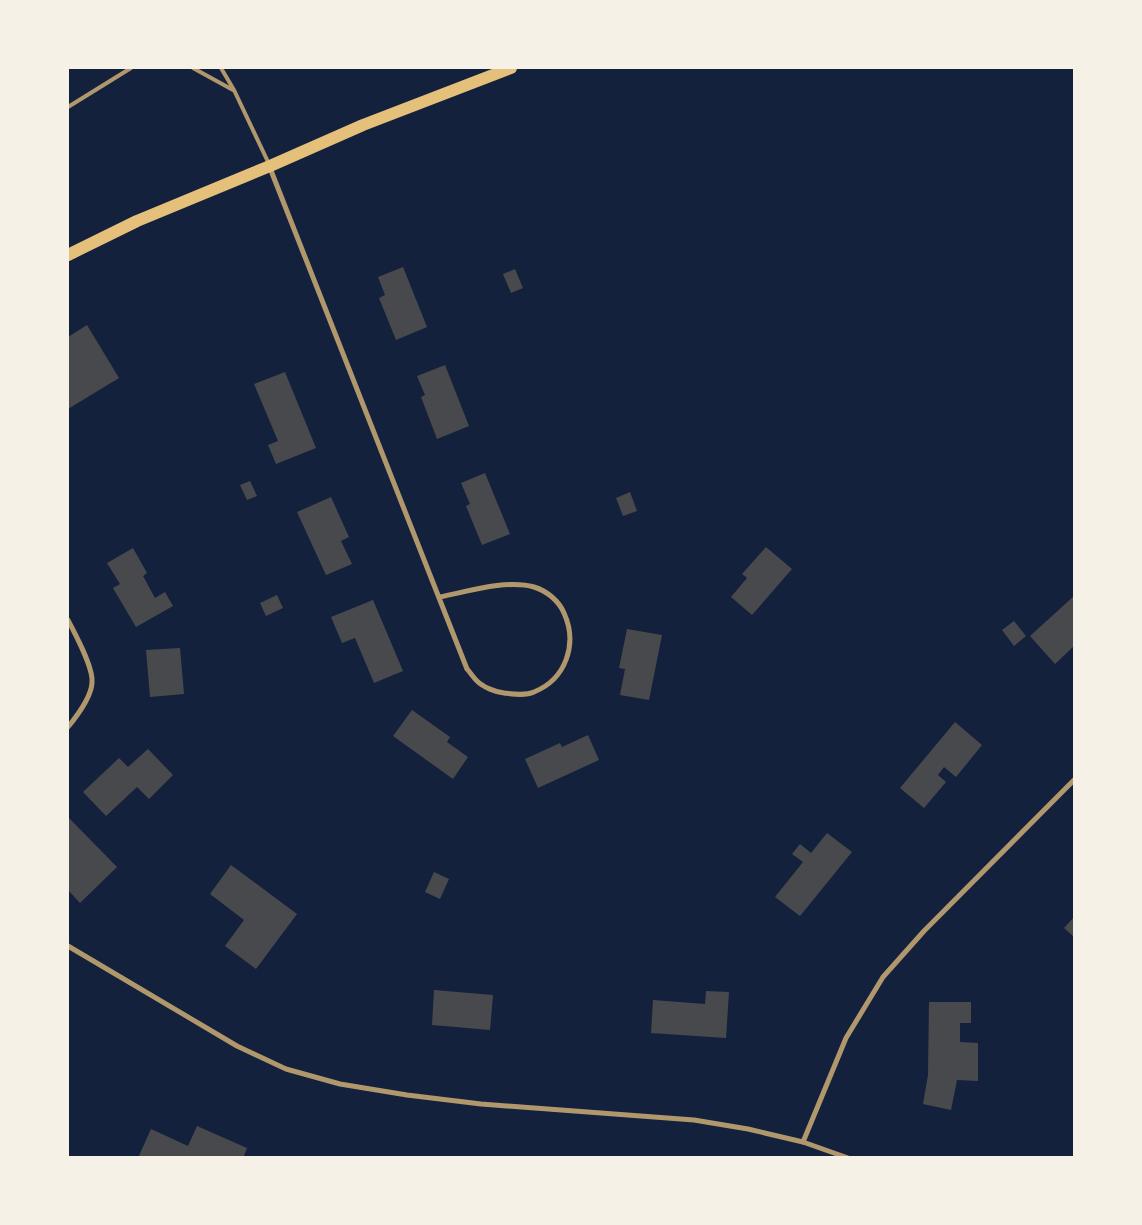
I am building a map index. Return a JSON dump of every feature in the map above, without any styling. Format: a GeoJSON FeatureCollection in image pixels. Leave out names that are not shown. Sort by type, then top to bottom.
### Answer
{"type":"FeatureCollection","features":[{"type":"Feature","properties":{"kind":"main road"},"geometry":{"type":"LineString","coordinates":[[68,254],[137,221],[270,166],[363,124],[511,68]]}},
{"type":"Feature","properties":{"kind":"street"},"geometry":{"type":"LineString","coordinates":[[270,166],[467,668],[477,682],[496,692],[533,693],[548,684],[560,672],[568,658],[571,641],[569,624],[561,607],[550,595],[534,587],[519,584],[497,586],[440,597]]}},
{"type":"Feature","properties":{"kind":"street"},"geometry":{"type":"LineString","coordinates":[[68,620],[85,653],[93,682],[81,711],[68,727]]}},
{"type":"Feature","properties":{"kind":"street"},"geometry":{"type":"LineString","coordinates":[[803,1142],[846,1038],[883,976],[924,931],[1074,780]]}},
{"type":"Feature","properties":{"kind":"street"},"geometry":{"type":"LineString","coordinates":[[68,946],[237,1046],[286,1069],[340,1084],[407,1096],[480,1104],[694,1120],[748,1129],[803,1142],[848,1158]]}},
{"type":"Feature","properties":{"kind":"lane"},"geometry":{"type":"LineString","coordinates":[[68,107],[131,68]]}},
{"type":"Feature","properties":{"kind":"lane"},"geometry":{"type":"LineString","coordinates":[[193,68],[234,90]]}},
{"type":"Feature","properties":{"kind":"lane"},"geometry":{"type":"LineString","coordinates":[[221,68],[234,90],[270,166]]}},
{"type":"Feature","properties":{"kind":"building"},"geometry":{"type":"Polygon","coordinates":[[[403,267],[427,327],[396,340],[379,298],[385,295],[378,277],[403,267]]]}},
{"type":"Feature","properties":{"kind":"building"},"geometry":{"type":"Polygon","coordinates":[[[515,269],[523,288],[511,293],[503,274],[515,269]]]}},
{"type":"Feature","properties":{"kind":"building"},"geometry":{"type":"Polygon","coordinates":[[[87,325],[119,378],[68,409],[68,337],[87,325]]]}},
{"type":"Feature","properties":{"kind":"building"},"geometry":{"type":"Polygon","coordinates":[[[445,365],[469,426],[437,439],[421,397],[425,395],[417,376],[445,365]]]}},
{"type":"Feature","properties":{"kind":"building"},"geometry":{"type":"Polygon","coordinates":[[[285,372],[316,448],[276,464],[268,445],[278,441],[254,384],[285,372]]]}},
{"type":"Feature","properties":{"kind":"building"},"geometry":{"type":"Polygon","coordinates":[[[485,473],[510,534],[482,545],[466,506],[470,504],[461,483],[485,473]]]}},
{"type":"Feature","properties":{"kind":"building"},"geometry":{"type":"Polygon","coordinates":[[[250,481],[257,496],[247,500],[240,485],[250,481]]]}},
{"type":"Feature","properties":{"kind":"building"},"geometry":{"type":"Polygon","coordinates":[[[630,492],[637,511],[623,516],[616,498],[630,492]]]}},
{"type":"Feature","properties":{"kind":"building"},"geometry":{"type":"Polygon","coordinates":[[[331,497],[349,537],[341,541],[352,564],[326,575],[297,512],[331,497]]]}},
{"type":"Feature","properties":{"kind":"building"},"geometry":{"type":"Polygon","coordinates":[[[766,547],[792,569],[752,615],[731,597],[747,578],[742,574],[766,547]]]}},
{"type":"Feature","properties":{"kind":"building"},"geometry":{"type":"Polygon","coordinates":[[[133,548],[147,573],[143,576],[155,598],[165,592],[173,606],[136,627],[113,588],[120,584],[107,563],[133,548]]]}},
{"type":"Feature","properties":{"kind":"building"},"geometry":{"type":"Polygon","coordinates":[[[277,595],[283,608],[266,616],[260,603],[277,595]]]}},
{"type":"Feature","properties":{"kind":"building"},"geometry":{"type":"Polygon","coordinates":[[[1074,596],[1074,646],[1055,664],[1030,636],[1074,596]]]}},
{"type":"Feature","properties":{"kind":"building"},"geometry":{"type":"Polygon","coordinates":[[[373,600],[403,671],[374,683],[355,638],[342,643],[331,617],[373,600]]]}},
{"type":"Feature","properties":{"kind":"building"},"geometry":{"type":"Polygon","coordinates":[[[1014,621],[1026,636],[1014,646],[1002,630],[1014,621]]]}},
{"type":"Feature","properties":{"kind":"building"},"geometry":{"type":"Polygon","coordinates":[[[627,629],[662,635],[649,700],[620,695],[625,669],[619,668],[627,629]]]}},
{"type":"Feature","properties":{"kind":"building"},"geometry":{"type":"Polygon","coordinates":[[[180,648],[184,694],[150,697],[146,650],[180,648]]]}},
{"type":"Feature","properties":{"kind":"building"},"geometry":{"type":"Polygon","coordinates":[[[412,710],[450,737],[447,742],[468,757],[453,779],[393,736],[412,710]]]}},
{"type":"Feature","properties":{"kind":"building"},"geometry":{"type":"Polygon","coordinates":[[[955,722],[982,745],[956,777],[944,767],[938,775],[946,782],[924,808],[900,788],[955,722]]]}},
{"type":"Feature","properties":{"kind":"building"},"geometry":{"type":"Polygon","coordinates":[[[588,735],[599,760],[538,788],[525,759],[560,743],[562,747],[588,735]]]}},
{"type":"Feature","properties":{"kind":"building"},"geometry":{"type":"Polygon","coordinates":[[[148,749],[173,775],[149,799],[137,787],[106,816],[83,792],[119,758],[128,767],[148,749]]]}},
{"type":"Feature","properties":{"kind":"building"},"geometry":{"type":"Polygon","coordinates":[[[68,817],[117,867],[80,903],[68,890],[68,817]]]}},
{"type":"Feature","properties":{"kind":"building"},"geometry":{"type":"Polygon","coordinates":[[[827,833],[852,852],[800,916],[775,897],[803,862],[792,854],[800,844],[811,853],[827,833]]]}},
{"type":"Feature","properties":{"kind":"building"},"geometry":{"type":"Polygon","coordinates":[[[231,865],[297,914],[256,969],[225,946],[244,920],[210,894],[231,865]]]}},
{"type":"Feature","properties":{"kind":"building"},"geometry":{"type":"Polygon","coordinates":[[[434,872],[449,879],[440,899],[425,892],[434,872]]]}},
{"type":"Feature","properties":{"kind":"building"},"geometry":{"type":"Polygon","coordinates":[[[1074,917],[1074,937],[1064,928],[1074,917]]]}},
{"type":"Feature","properties":{"kind":"building"},"geometry":{"type":"Polygon","coordinates":[[[434,990],[493,995],[490,1030],[432,1025],[434,990]]]}},
{"type":"Feature","properties":{"kind":"building"},"geometry":{"type":"Polygon","coordinates":[[[706,991],[729,992],[726,1038],[651,1033],[653,1000],[705,1004],[706,991]]]}},
{"type":"Feature","properties":{"kind":"building"},"geometry":{"type":"Polygon","coordinates":[[[929,1002],[971,1002],[971,1023],[960,1023],[960,1042],[978,1043],[978,1081],[957,1080],[951,1110],[923,1104],[928,1075],[929,1002]]]}},
{"type":"Feature","properties":{"kind":"building"},"geometry":{"type":"Polygon","coordinates":[[[197,1126],[247,1148],[243,1158],[138,1158],[151,1129],[188,1146],[197,1126]]]}}]}
